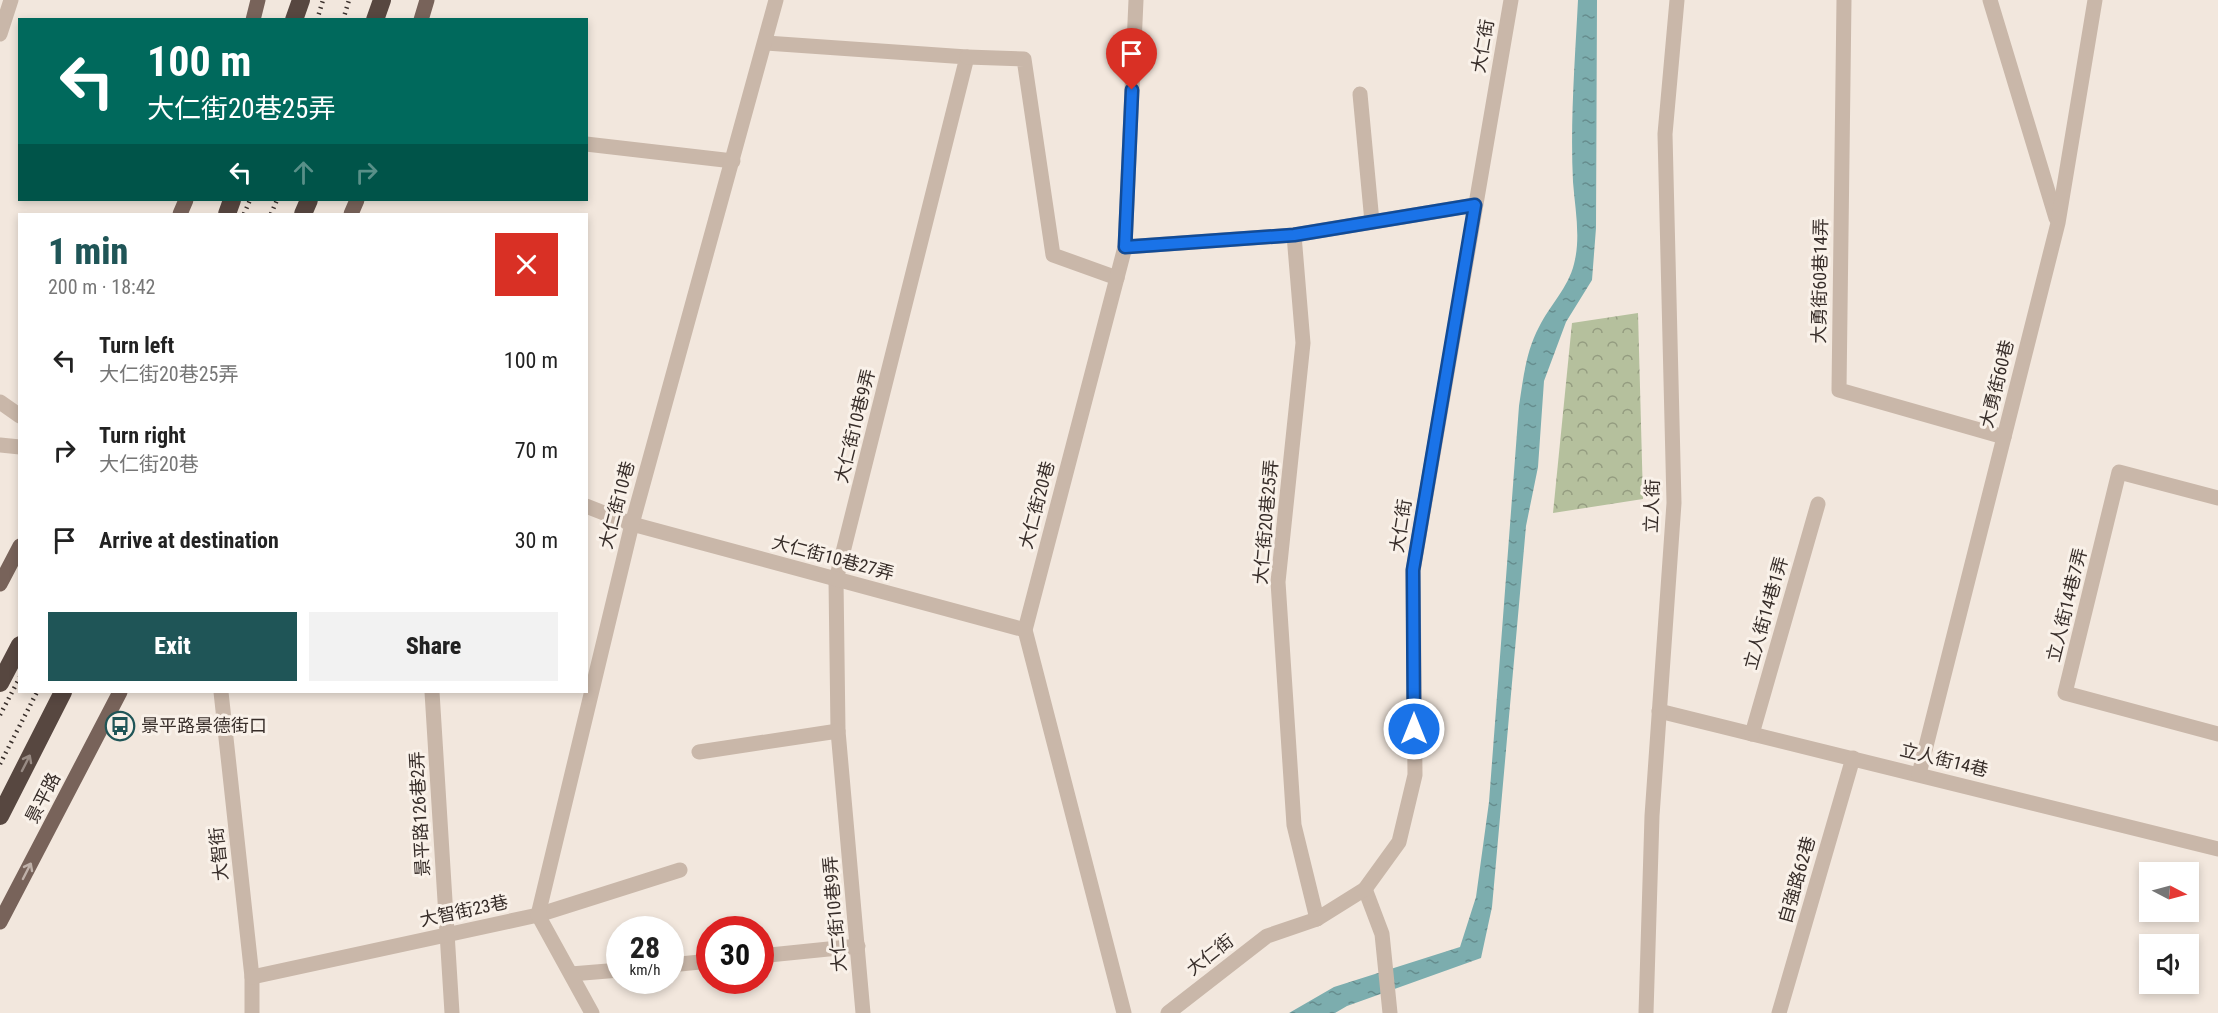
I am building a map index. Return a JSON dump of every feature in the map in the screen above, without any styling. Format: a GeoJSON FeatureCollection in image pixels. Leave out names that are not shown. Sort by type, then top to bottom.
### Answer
{"type":"FeatureCollection","features":[{"type":"Feature","properties":{"kind":"highway"},"geometry":{"type":"LineString","coordinates":[[295,18],[301,0]]}},
{"type":"Feature","properties":{"kind":"highway"},"geometry":{"type":"LineString","coordinates":[[376,18],[382,0]]}},
{"type":"Feature","properties":{"kind":"highway"},"geometry":{"type":"LineString","coordinates":[[0,683],[18,649]]}},
{"type":"Feature","properties":{"kind":"highway"},"geometry":{"type":"LineString","coordinates":[[0,816],[62,693]]}},
{"type":"Feature","properties":{"kind":"main road"},"geometry":{"type":"LineString","coordinates":[[254,18],[258,0]]}},
{"type":"Feature","properties":{"kind":"main road"},"geometry":{"type":"LineString","coordinates":[[422,18],[427,0]]}},
{"type":"Feature","properties":{"kind":"main road"},"geometry":{"type":"LineString","coordinates":[[0,584],[18,550]]}},
{"type":"Feature","properties":{"kind":"main road","name":"景平路"},"geometry":{"type":"LineString","coordinates":[[0,922],[119,693]]}},
{"type":"Feature","properties":{"kind":"street"},"geometry":{"type":"LineString","coordinates":[[0,34],[11,0]]}},
{"type":"Feature","properties":{"kind":"street","name":"大仁街10巷"},"geometry":{"type":"LineString","coordinates":[[538,915],[632,524],[776,0]]}},
{"type":"Feature","properties":{"kind":"street","name":"大仁街20巷"},"geometry":{"type":"LineString","coordinates":[[1124,1013],[1025,630],[1125,247],[1136,0]]}},
{"type":"Feature","properties":{"kind":"street","name":"大仁街"},"geometry":{"type":"LineString","coordinates":[[1167,1013],[1267,936],[1317,919],[1365,889],[1399,842],[1415,775],[1413,570],[1511,0]]}},
{"type":"Feature","properties":{"kind":"street","name":"立人街"},"geometry":{"type":"LineString","coordinates":[[1646,1013],[1652,816],[1674,503],[1665,134],[1677,0]]}},
{"type":"Feature","properties":{"kind":"street","name":"大勇街60巷14弄"},"geometry":{"type":"LineString","coordinates":[[1844,0],[1839,390],[2004,437]]}},
{"type":"Feature","properties":{"kind":"street"},"geometry":{"type":"LineString","coordinates":[[1990,0],[2058,223]]}},
{"type":"Feature","properties":{"kind":"street","name":"大勇街60巷"},"geometry":{"type":"LineString","coordinates":[[1919,774],[2058,223],[2095,0]]}},
{"type":"Feature","properties":{"kind":"street"},"geometry":{"type":"LineString","coordinates":[[766,43],[1024,59],[1053,255],[1117,278]]}},
{"type":"Feature","properties":{"kind":"street","name":"大仁街10巷9弄"},"geometry":{"type":"LineString","coordinates":[[863,1013],[838,731],[836,580],[967,57]]}},
{"type":"Feature","properties":{"kind":"street"},"geometry":{"type":"LineString","coordinates":[[1360,94],[1372,222]]}},
{"type":"Feature","properties":{"kind":"street"},"geometry":{"type":"LineString","coordinates":[[588,144],[733,161]]}},
{"type":"Feature","properties":{"kind":"street"},"geometry":{"type":"LineString","coordinates":[[1125,247],[1294,235],[1475,205]]}},
{"type":"Feature","properties":{"kind":"street","name":"大仁街20巷25弄"},"geometry":{"type":"LineString","coordinates":[[1294,235],[1303,343],[1278,582],[1294,825],[1317,919]]}},
{"type":"Feature","properties":{"kind":"street"},"geometry":{"type":"LineString","coordinates":[[0,402],[18,415]]}},
{"type":"Feature","properties":{"kind":"street"},"geometry":{"type":"LineString","coordinates":[[0,446],[18,447]]}},
{"type":"Feature","properties":{"kind":"street","name":"立人街14巷7弄"},"geometry":{"type":"LineString","coordinates":[[2218,498],[2120,472],[2065,693],[2218,734]]}},
{"type":"Feature","properties":{"kind":"street","name":"立人街14巷1弄"},"geometry":{"type":"LineString","coordinates":[[1752,734],[1818,504]]}},
{"type":"Feature","properties":{"kind":"street","name":"大仁街10巷27弄"},"geometry":{"type":"LineString","coordinates":[[588,507],[632,524],[1025,630]]}},
{"type":"Feature","properties":{"kind":"street","name":"大智街"},"geometry":{"type":"LineString","coordinates":[[221,693],[252,977],[252,1013]]}},
{"type":"Feature","properties":{"kind":"street","name":"景平路126巷2弄"},"geometry":{"type":"LineString","coordinates":[[432,693],[452,1013]]}},
{"type":"Feature","properties":{"kind":"street","name":"立人街14巷"},"geometry":{"type":"LineString","coordinates":[[1659,711],[2218,849]]}},
{"type":"Feature","properties":{"kind":"street"},"geometry":{"type":"LineString","coordinates":[[699,752],[838,731]]}},
{"type":"Feature","properties":{"kind":"street","name":"自強路62巷"},"geometry":{"type":"LineString","coordinates":[[1779,1013],[1852,758]]}},
{"type":"Feature","properties":{"kind":"street","name":"大智街23巷"},"geometry":{"type":"LineString","coordinates":[[252,977],[538,915],[680,870]]}},
{"type":"Feature","properties":{"kind":"street"},"geometry":{"type":"LineString","coordinates":[[1365,889],[1382,934],[1389,1005]]}},
{"type":"Feature","properties":{"kind":"street"},"geometry":{"type":"LineString","coordinates":[[538,915],[592,1013]]}},
{"type":"Feature","properties":{"kind":"street"},"geometry":{"type":"LineString","coordinates":[[774,955],[858,946]]}},
{"type":"Feature","properties":{"kind":"street"},"geometry":{"type":"LineString","coordinates":[[571,974],[606,971]]}},
{"type":"Feature","properties":{"kind":"green space"},"geometry":{"type":"Polygon","coordinates":[[[1638,313],[1643,499],[1553,513],[1572,323],[1638,313]]]}},
{"type":"Feature","properties":{"kind":"water"},"geometry":{"type":"Polygon","coordinates":[[[1578,0],[1597,0],[1596,228],[1592,280],[1566,322],[1544,381],[1538,467],[1526,526],[1492,907],[1481,958],[1347,1006],[1335,1013],[1289,1013],[1334,987],[1460,947],[1476,897],[1489,802],[1522,386],[1535,336],[1543,319],[1568,281],[1576,254],[1572,137],[1578,0]]]}},
{"type":"Feature","properties":{"kind":"railway"},"geometry":{"type":"LineString","coordinates":[[318,18],[323,0]]}},
{"type":"Feature","properties":{"kind":"railway"},"geometry":{"type":"LineString","coordinates":[[344,18],[349,0]]}},
{"type":"Feature","properties":{"kind":"railway"},"geometry":{"type":"LineString","coordinates":[[244,213],[250,201]]}},
{"type":"Feature","properties":{"kind":"railway"},"geometry":{"type":"LineString","coordinates":[[271,213],[277,201]]}},
{"type":"Feature","properties":{"kind":"railway"},"geometry":{"type":"LineString","coordinates":[[0,715],[18,681]]}},
{"type":"Feature","properties":{"kind":"railway"},"geometry":{"type":"LineString","coordinates":[[0,764],[36,693]]}},
{"type":"Feature","properties":{"kind":"place","name":"景平路景德街口"},"geometry":{"type":"Point","coordinates":[120,726]}},
{"type":"Feature","properties":{"kind":"route"},"geometry":{"type":"LineString","coordinates":[[1132,90],[1125,247],[1294,235],[1475,205],[1413,570],[1414,729]]}}]}
